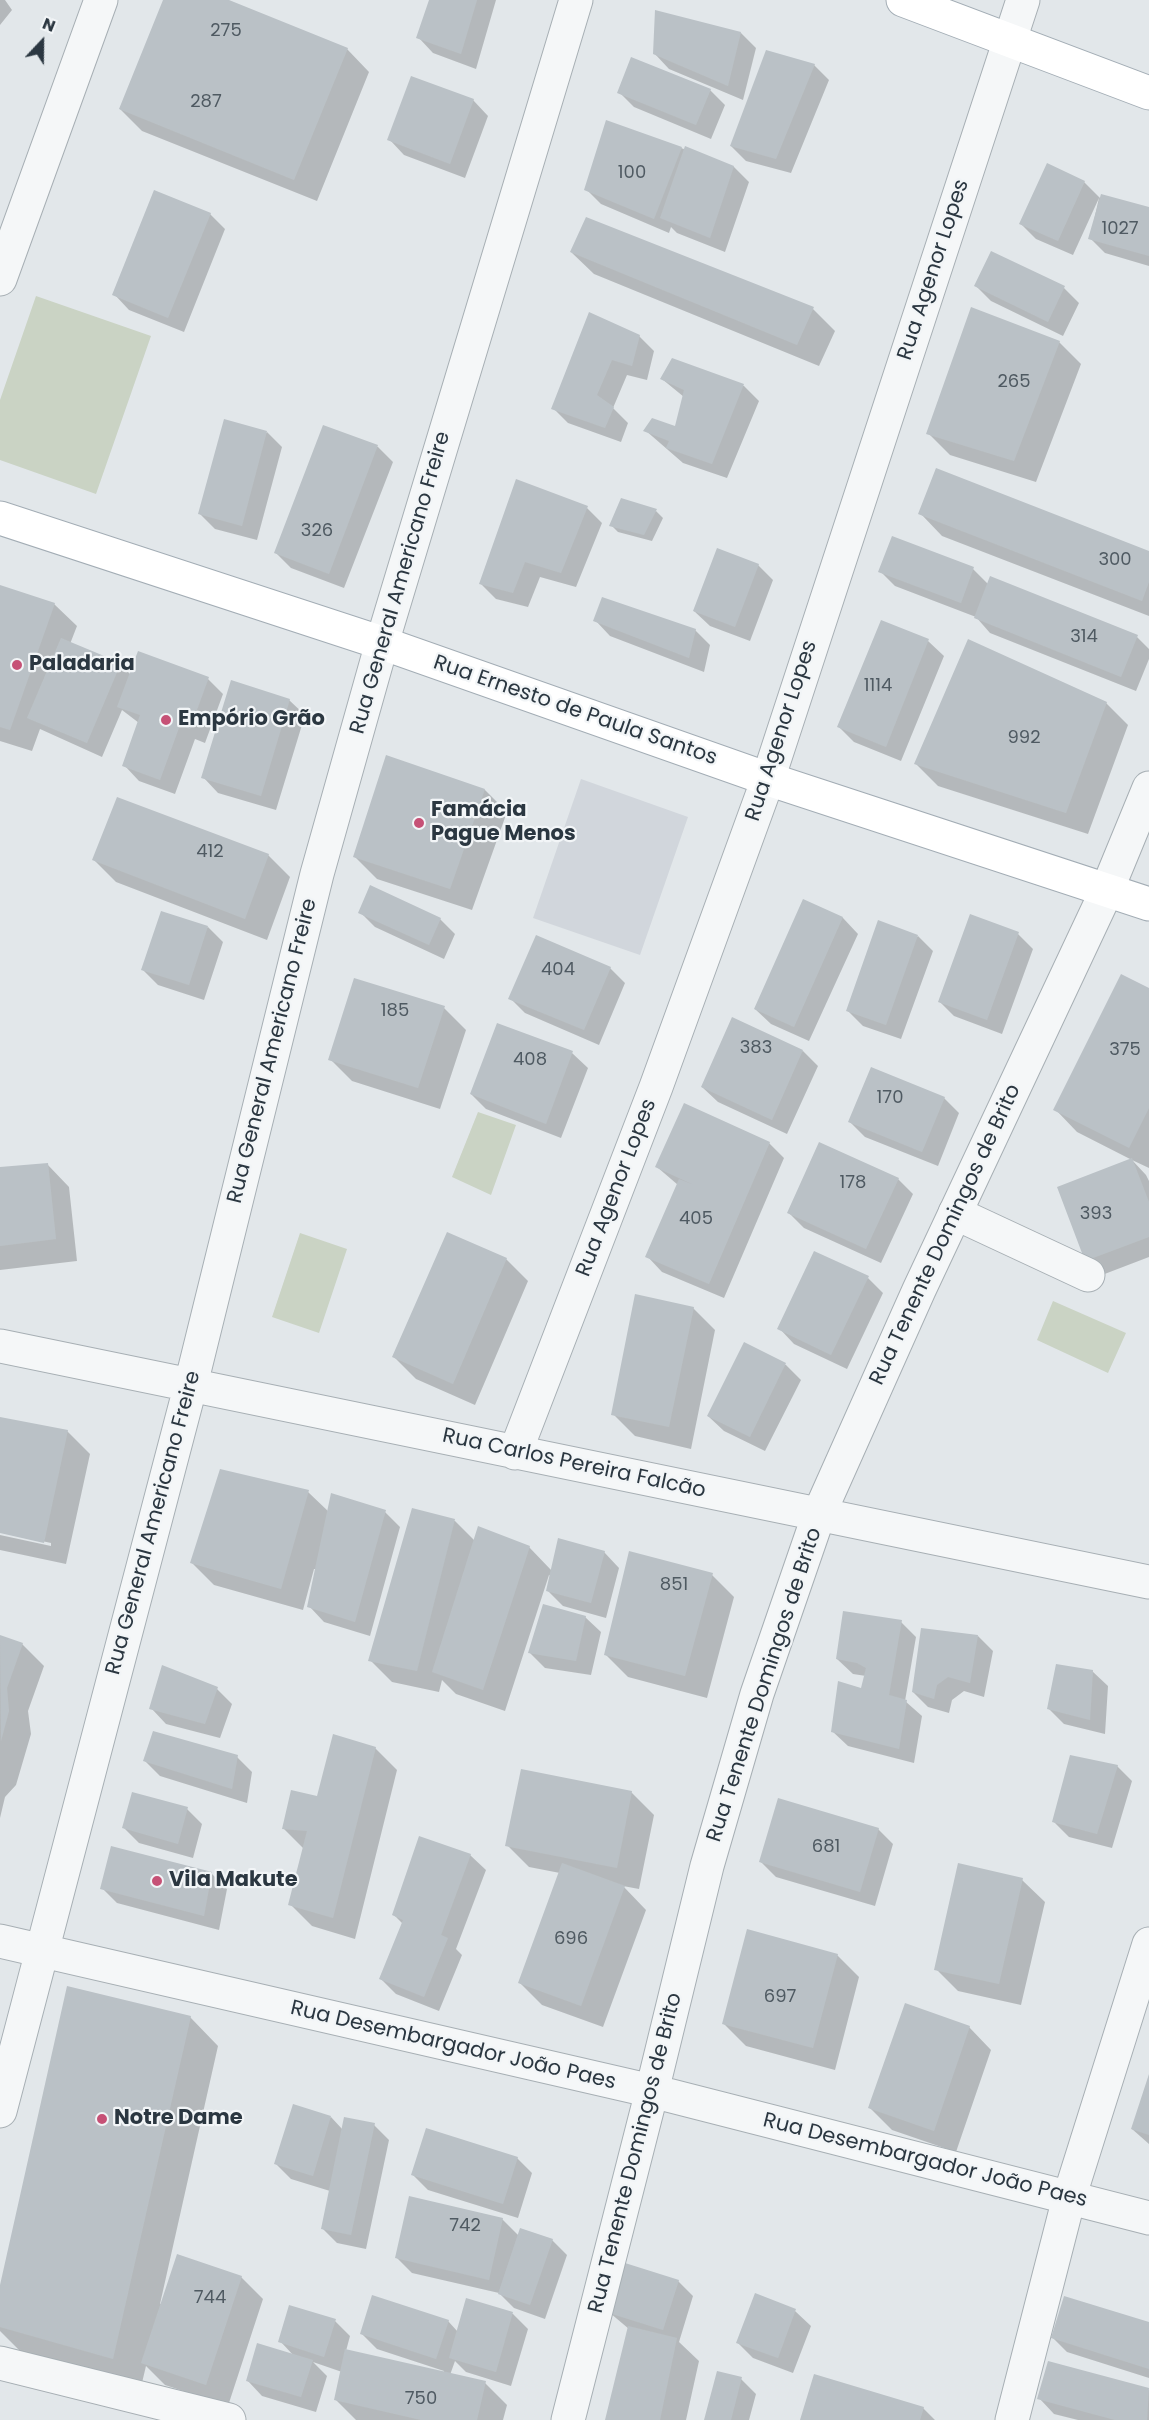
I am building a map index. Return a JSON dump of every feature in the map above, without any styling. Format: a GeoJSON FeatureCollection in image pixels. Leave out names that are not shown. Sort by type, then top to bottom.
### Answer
{"type":"FeatureCollection","features":[{"type":"Feature","properties":{"kind":"main road"},"geometry":{"type":"LineString","coordinates":[[903,0],[1149,93]]}},
{"type":"Feature","properties":{"kind":"main road","name":"Rua Ernesto de Paula Santos"},"geometry":{"type":"LineString","coordinates":[[0,518],[382,643],[768,778],[1149,904]]}},
{"type":"Feature","properties":{"kind":"street"},"geometry":{"type":"LineString","coordinates":[[0,279],[101,0]]}},
{"type":"Feature","properties":{"kind":"street","name":"Rua General Americano Freire"},"geometry":{"type":"LineString","coordinates":[[0,2111],[191,1384],[317,874],[382,643],[576,0]]}},
{"type":"Feature","properties":{"kind":"street","name":"Rua Agenor Lopes"},"geometry":{"type":"LineString","coordinates":[[515,1453],[656,1087],[768,778],[1023,0]]}},
{"type":"Feature","properties":{"kind":"street","name":"Rua Tenente Domingos de Brito"},"geometry":{"type":"LineString","coordinates":[[568,2420],[708,1866],[750,1717],[819,1514],[955,1213],[1107,890],[1149,788]]}},
{"type":"Feature","properties":{"kind":"street"},"geometry":{"type":"LineString","coordinates":[[955,1213],[1088,1275]]}},
{"type":"Feature","properties":{"kind":"street","name":"Rua Carlos Pereira Falcão"},"geometry":{"type":"LineString","coordinates":[[0,1346],[1149,1582]]}},
{"type":"Feature","properties":{"kind":"street","name":"Rua Desembargador João Paes"},"geometry":{"type":"LineString","coordinates":[[0,1941],[652,2091],[1149,2218]]}},
{"type":"Feature","properties":{"kind":"street"},"geometry":{"type":"LineString","coordinates":[[1012,2420],[1069,2198],[1149,1944]]}},
{"type":"Feature","properties":{"kind":"street"},"geometry":{"type":"LineString","coordinates":[[0,2363],[229,2420]]}},
{"type":"Feature","properties":{"kind":"shaded area"},"geometry":{"type":"Polygon","coordinates":[[[581,779],[688,817],[640,955],[533,918],[581,779]]]}},
{"type":"Feature","properties":{"kind":"green space"},"geometry":{"type":"Polygon","coordinates":[[[36,296],[151,336],[96,494],[0,460],[0,400],[36,296]]]}},
{"type":"Feature","properties":{"kind":"green space"},"geometry":{"type":"Polygon","coordinates":[[[478,1112],[516,1125],[491,1195],[452,1177],[478,1112]]]}},
{"type":"Feature","properties":{"kind":"green space"},"geometry":{"type":"Polygon","coordinates":[[[300,1233],[347,1249],[319,1333],[272,1317],[300,1233]]]}},
{"type":"Feature","properties":{"kind":"green space"},"geometry":{"type":"Polygon","coordinates":[[[1053,1301],[1126,1333],[1108,1373],[1037,1340],[1053,1301]]]}},
{"type":"Feature","properties":{"kind":"building"},"geometry":{"type":"Polygon","coordinates":[[[163,0],[229,0],[348,48],[294,180],[119,109],[163,0]]]}},
{"type":"Feature","properties":{"kind":"building"},"geometry":{"type":"Polygon","coordinates":[[[429,0],[477,0],[461,54],[416,38],[429,0]]]}},
{"type":"Feature","properties":{"kind":"building"},"geometry":{"type":"Polygon","coordinates":[[[655,10],[741,32],[728,86],[653,54],[655,10]]]}},
{"type":"Feature","properties":{"kind":"building"},"geometry":{"type":"Polygon","coordinates":[[[766,50],[815,64],[776,159],[730,146],[766,50]]]}},
{"type":"Feature","properties":{"kind":"building"},"geometry":{"type":"Polygon","coordinates":[[[631,57],[711,89],[696,125],[617,93],[631,57]]]}},
{"type":"Feature","properties":{"kind":"building"},"geometry":{"type":"Polygon","coordinates":[[[411,76],[474,99],[450,164],[387,140],[411,76]]]}},
{"type":"Feature","properties":{"kind":"building"},"geometry":{"type":"Polygon","coordinates":[[[606,120],[682,147],[654,219],[584,190],[606,120]]]}},
{"type":"Feature","properties":{"kind":"building"},"geometry":{"type":"Polygon","coordinates":[[[685,146],[734,166],[710,238],[660,218],[685,146]]]}},
{"type":"Feature","properties":{"kind":"building"},"geometry":{"type":"Polygon","coordinates":[[[1047,163],[1085,181],[1058,241],[1019,224],[1047,163]]]}},
{"type":"Feature","properties":{"kind":"building"},"geometry":{"type":"Polygon","coordinates":[[[154,190],[211,213],[168,318],[112,295],[154,190]]]}},
{"type":"Feature","properties":{"kind":"building"},"geometry":{"type":"Polygon","coordinates":[[[1101,194],[1149,207],[1149,256],[1088,239],[1101,194]]]}},
{"type":"Feature","properties":{"kind":"building"},"geometry":{"type":"Polygon","coordinates":[[[586,217],[814,307],[797,345],[570,252],[586,217]]]}},
{"type":"Feature","properties":{"kind":"building"},"geometry":{"type":"Polygon","coordinates":[[[991,251],[1065,286],[1048,322],[974,286],[991,251]]]}},
{"type":"Feature","properties":{"kind":"building"},"geometry":{"type":"Polygon","coordinates":[[[971,307],[1060,341],[1014,461],[926,434],[971,307]]]}},
{"type":"Feature","properties":{"kind":"building"},"geometry":{"type":"Polygon","coordinates":[[[589,312],[640,335],[632,366],[612,360],[597,395],[614,407],[605,428],[551,409],[589,312]]]}},
{"type":"Feature","properties":{"kind":"building"},"geometry":{"type":"Polygon","coordinates":[[[672,358],[744,384],[712,464],[666,448],[669,441],[643,431],[652,418],[675,426],[684,390],[660,379],[672,358]]]}},
{"type":"Feature","properties":{"kind":"building"},"geometry":{"type":"Polygon","coordinates":[[[224,419],[267,431],[242,526],[198,514],[224,419]]]}},
{"type":"Feature","properties":{"kind":"building"},"geometry":{"type":"Polygon","coordinates":[[[323,425],[378,445],[329,574],[274,553],[323,425]]]}},
{"type":"Feature","properties":{"kind":"building"},"geometry":{"type":"Polygon","coordinates":[[[936,468],[1149,551],[1149,582],[1142,601],[918,514],[936,468]]]}},
{"type":"Feature","properties":{"kind":"building"},"geometry":{"type":"Polygon","coordinates":[[[516,479],[588,506],[561,573],[525,562],[513,593],[479,584],[516,479]]]}},
{"type":"Feature","properties":{"kind":"building"},"geometry":{"type":"Polygon","coordinates":[[[621,498],[657,509],[644,535],[609,526],[621,498]]]}},
{"type":"Feature","properties":{"kind":"building"},"geometry":{"type":"Polygon","coordinates":[[[892,536],[974,567],[961,603],[878,572],[892,536]]]}},
{"type":"Feature","properties":{"kind":"building"},"geometry":{"type":"Polygon","coordinates":[[[717,548],[759,564],[735,627],[693,611],[717,548]]]}},
{"type":"Feature","properties":{"kind":"building"},"geometry":{"type":"Polygon","coordinates":[[[990,576],[1138,635],[1121,677],[974,618],[990,576]]]}},
{"type":"Feature","properties":{"kind":"building","name":"Paladaria"},"geometry":{"type":"Polygon","coordinates":[[[0,585],[55,603],[10,730],[0,727],[0,585]]]}},
{"type":"Feature","properties":{"kind":"building"},"geometry":{"type":"Polygon","coordinates":[[[602,597],[696,629],[689,658],[593,621],[602,597]]]}},
{"type":"Feature","properties":{"kind":"building"},"geometry":{"type":"Polygon","coordinates":[[[881,620],[929,639],[886,747],[837,727],[881,620]]]}},
{"type":"Feature","properties":{"kind":"building"},"geometry":{"type":"Polygon","coordinates":[[[61,638],[121,663],[87,743],[27,718],[61,638]]]}},
{"type":"Feature","properties":{"kind":"building"},"geometry":{"type":"Polygon","coordinates":[[[968,639],[1107,702],[1066,813],[914,764],[968,639]]]}},
{"type":"Feature","properties":{"kind":"building","name":"Empório Grão"},"geometry":{"type":"Polygon","coordinates":[[[138,651],[209,677],[190,729],[180,725],[160,780],[122,766],[140,715],[117,707],[138,651]]]}},
{"type":"Feature","properties":{"kind":"building"},"geometry":{"type":"Polygon","coordinates":[[[231,680],[290,699],[261,796],[201,778],[231,680]]]}},
{"type":"Feature","properties":{"kind":"building","name":"Famácia Pague Menos"},"geometry":{"type":"Polygon","coordinates":[[[386,755],[485,789],[450,889],[353,857],[386,755]]]}},
{"type":"Feature","properties":{"kind":"building"},"geometry":{"type":"Polygon","coordinates":[[[117,797],[269,854],[245,919],[92,860],[117,797]]]}},
{"type":"Feature","properties":{"kind":"building"},"geometry":{"type":"Polygon","coordinates":[[[370,885],[441,918],[429,945],[358,913],[370,885]]]}},
{"type":"Feature","properties":{"kind":"building"},"geometry":{"type":"Polygon","coordinates":[[[803,899],[843,917],[794,1027],[754,1009],[803,899]]]}},
{"type":"Feature","properties":{"kind":"building"},"geometry":{"type":"Polygon","coordinates":[[[161,911],[208,926],[189,985],[141,970],[161,911]]]}},
{"type":"Feature","properties":{"kind":"building"},"geometry":{"type":"Polygon","coordinates":[[[970,914],[1019,932],[987,1020],[938,1002],[970,914]]]}},
{"type":"Feature","properties":{"kind":"building"},"geometry":{"type":"Polygon","coordinates":[[[878,920],[918,935],[886,1025],[846,1011],[878,920]]]}},
{"type":"Feature","properties":{"kind":"building"},"geometry":{"type":"Polygon","coordinates":[[[536,935],[611,967],[584,1030],[508,999],[536,935]]]}},
{"type":"Feature","properties":{"kind":"building"},"geometry":{"type":"Polygon","coordinates":[[[1121,974],[1149,988],[1149,1108],[1129,1148],[1053,1110],[1121,974]]]}},
{"type":"Feature","properties":{"kind":"building"},"geometry":{"type":"Polygon","coordinates":[[[354,978],[445,1006],[418,1088],[328,1060],[354,978]]]}},
{"type":"Feature","properties":{"kind":"building"},"geometry":{"type":"Polygon","coordinates":[[[732,1017],[803,1050],[772,1120],[701,1087],[732,1017]]]}},
{"type":"Feature","properties":{"kind":"building"},"geometry":{"type":"Polygon","coordinates":[[[497,1023],[573,1051],[546,1124],[470,1094],[497,1023]]]}},
{"type":"Feature","properties":{"kind":"building"},"geometry":{"type":"Polygon","coordinates":[[[871,1067],[945,1097],[922,1152],[848,1122],[871,1067]]]}},
{"type":"Feature","properties":{"kind":"building"},"geometry":{"type":"Polygon","coordinates":[[[684,1103],[770,1142],[709,1284],[645,1257],[679,1179],[694,1185],[655,1167],[684,1103]]]}},
{"type":"Feature","properties":{"kind":"building"},"geometry":{"type":"Polygon","coordinates":[[[819,1142],[899,1178],[866,1249],[787,1213],[819,1142]]]}},
{"type":"Feature","properties":{"kind":"building"},"geometry":{"type":"Polygon","coordinates":[[[1132,1158],[1149,1202],[1149,1237],[1085,1261],[1057,1187],[1132,1158]]]}},
{"type":"Feature","properties":{"kind":"building"},"geometry":{"type":"Polygon","coordinates":[[[48,1163],[56,1239],[0,1246],[0,1167],[48,1163]]]}},
{"type":"Feature","properties":{"kind":"building"},"geometry":{"type":"Polygon","coordinates":[[[447,1232],[507,1258],[453,1384],[392,1357],[447,1232]]]}},
{"type":"Feature","properties":{"kind":"building"},"geometry":{"type":"Polygon","coordinates":[[[814,1251],[869,1276],[831,1355],[777,1329],[814,1251]]]}},
{"type":"Feature","properties":{"kind":"building"},"geometry":{"type":"Polygon","coordinates":[[[635,1294],[694,1307],[669,1427],[611,1415],[635,1294]]]}},
{"type":"Feature","properties":{"kind":"building"},"geometry":{"type":"Polygon","coordinates":[[[744,1342],[786,1363],[750,1437],[707,1416],[744,1342]]]}},
{"type":"Feature","properties":{"kind":"building"},"geometry":{"type":"Polygon","coordinates":[[[0,1417],[68,1430],[44,1543],[0,1533],[0,1417]]]}},
{"type":"Feature","properties":{"kind":"building"},"geometry":{"type":"Polygon","coordinates":[[[220,1469],[309,1490],[281,1589],[190,1563],[220,1469]]]}},
{"type":"Feature","properties":{"kind":"building"},"geometry":{"type":"Polygon","coordinates":[[[331,1493],[386,1510],[355,1622],[307,1607],[331,1493]]]}},
{"type":"Feature","properties":{"kind":"building"},"geometry":{"type":"Polygon","coordinates":[[[412,1508],[455,1519],[417,1671],[368,1661],[412,1508]]]}},
{"type":"Feature","properties":{"kind":"building"},"geometry":{"type":"Polygon","coordinates":[[[478,1526],[530,1546],[483,1690],[432,1672],[478,1526]]]}},
{"type":"Feature","properties":{"kind":"building"},"geometry":{"type":"Polygon","coordinates":[[[558,1538],[605,1551],[591,1603],[546,1591],[558,1538]]]}},
{"type":"Feature","properties":{"kind":"building"},"geometry":{"type":"Polygon","coordinates":[[[629,1551],[713,1573],[685,1676],[604,1655],[629,1551]]]}},
{"type":"Feature","properties":{"kind":"building"},"geometry":{"type":"Polygon","coordinates":[[[543,1604],[586,1616],[576,1661],[528,1653],[543,1604]]]}},
{"type":"Feature","properties":{"kind":"building"},"geometry":{"type":"Polygon","coordinates":[[[843,1611],[902,1620],[889,1695],[907,1700],[899,1749],[831,1732],[838,1681],[861,1688],[866,1668],[857,1663],[836,1659],[843,1611]]]}},
{"type":"Feature","properties":{"kind":"building"},"geometry":{"type":"Polygon","coordinates":[[[921,1628],[978,1635],[970,1683],[948,1677],[937,1685],[934,1699],[912,1692],[921,1628]]]}},
{"type":"Feature","properties":{"kind":"building"},"geometry":{"type":"Polygon","coordinates":[[[0,1635],[23,1643],[7,1688],[9,1711],[1,1741],[0,1635]]]}},
{"type":"Feature","properties":{"kind":"building"},"geometry":{"type":"Polygon","coordinates":[[[1056,1664],[1093,1670],[1090,1720],[1047,1709],[1056,1664]]]}},
{"type":"Feature","properties":{"kind":"building"},"geometry":{"type":"Polygon","coordinates":[[[162,1665],[218,1687],[205,1724],[149,1709],[162,1665]]]}},
{"type":"Feature","properties":{"kind":"building"},"geometry":{"type":"Polygon","coordinates":[[[153,1731],[238,1755],[232,1789],[143,1761],[153,1731]]]}},
{"type":"Feature","properties":{"kind":"building"},"geometry":{"type":"Polygon","coordinates":[[[333,1734],[376,1747],[333,1918],[288,1905],[307,1831],[282,1829],[291,1790],[317,1796],[333,1734]]]}},
{"type":"Feature","properties":{"kind":"building"},"geometry":{"type":"Polygon","coordinates":[[[1070,1755],[1118,1765],[1097,1834],[1052,1822],[1070,1755]]]}},
{"type":"Feature","properties":{"kind":"building"},"geometry":{"type":"Polygon","coordinates":[[[521,1769],[632,1791],[617,1868],[505,1846],[521,1769]]]}},
{"type":"Feature","properties":{"kind":"building"},"geometry":{"type":"Polygon","coordinates":[[[132,1792],[188,1807],[178,1844],[122,1828],[132,1792]]]}},
{"type":"Feature","properties":{"kind":"building"},"geometry":{"type":"Polygon","coordinates":[[[778,1798],[879,1828],[860,1892],[759,1862],[778,1798]]]}},
{"type":"Feature","properties":{"kind":"building"},"geometry":{"type":"Polygon","coordinates":[[[419,1836],[471,1854],[441,1935],[448,1938],[424,1997],[379,1979],[403,1920],[392,1915],[419,1836]]]}},
{"type":"Feature","properties":{"kind":"building","name":"Vila Makute"},"geometry":{"type":"Polygon","coordinates":[[[111,1846],[212,1872],[204,1916],[100,1889],[111,1846]]]}},
{"type":"Feature","properties":{"kind":"building"},"geometry":{"type":"Polygon","coordinates":[[[562,1863],[625,1886],[581,2006],[518,1983],[562,1863]]]}},
{"type":"Feature","properties":{"kind":"building"},"geometry":{"type":"Polygon","coordinates":[[[958,1863],[1023,1878],[999,1984],[934,1970],[958,1863]]]}},
{"type":"Feature","properties":{"kind":"building"},"geometry":{"type":"Polygon","coordinates":[[[747,1929],[838,1954],[813,2048],[722,2024],[747,1929]]]}},
{"type":"Feature","properties":{"kind":"building","name":"Notre Dame"},"geometry":{"type":"Polygon","coordinates":[[[67,1986],[191,2016],[113,2359],[0,2327],[0,2285],[67,1986]]]}},
{"type":"Feature","properties":{"kind":"building"},"geometry":{"type":"Polygon","coordinates":[[[905,2003],[970,2026],[934,2131],[868,2108],[905,2003]]]}},
{"type":"Feature","properties":{"kind":"building"},"geometry":{"type":"Polygon","coordinates":[[[1149,2074],[1149,2135],[1131,2129],[1149,2074]]]}},
{"type":"Feature","properties":{"kind":"building"},"geometry":{"type":"Polygon","coordinates":[[[293,2104],[331,2116],[313,2176],[274,2164],[293,2104]]]}},
{"type":"Feature","properties":{"kind":"building"},"geometry":{"type":"Polygon","coordinates":[[[344,2117],[375,2123],[351,2235],[321,2229],[344,2117]]]}},
{"type":"Feature","properties":{"kind":"building"},"geometry":{"type":"Polygon","coordinates":[[[426,2128],[518,2157],[503,2204],[411,2175],[426,2128]]]}},
{"type":"Feature","properties":{"kind":"building"},"geometry":{"type":"Polygon","coordinates":[[[409,2196],[503,2218],[489,2280],[395,2258],[409,2196]]]}},
{"type":"Feature","properties":{"kind":"building"},"geometry":{"type":"Polygon","coordinates":[[[520,2228],[553,2239],[530,2305],[498,2294],[520,2228]]]}},
{"type":"Feature","properties":{"kind":"building"},"geometry":{"type":"Polygon","coordinates":[[[177,2254],[242,2276],[206,2385],[141,2363],[177,2254]]]}},
{"type":"Feature","properties":{"kind":"building"},"geometry":{"type":"Polygon","coordinates":[[[625,2263],[679,2280],[663,2330],[609,2313],[625,2263]]]}},
{"type":"Feature","properties":{"kind":"building"},"geometry":{"type":"Polygon","coordinates":[[[755,2293],[796,2309],[778,2358],[736,2343],[755,2293]]]}},
{"type":"Feature","properties":{"kind":"building"},"geometry":{"type":"Polygon","coordinates":[[[372,2295],[449,2320],[436,2359],[360,2334],[372,2295]]]}},
{"type":"Feature","properties":{"kind":"building"},"geometry":{"type":"Polygon","coordinates":[[[1064,2296],[1149,2322],[1149,2369],[1051,2338],[1064,2296]]]}},
{"type":"Feature","properties":{"kind":"building"},"geometry":{"type":"Polygon","coordinates":[[[466,2298],[513,2312],[496,2372],[449,2358],[466,2298]]]}},
{"type":"Feature","properties":{"kind":"building"},"geometry":{"type":"Polygon","coordinates":[[[289,2305],[336,2319],[324,2357],[278,2342],[289,2305]]]}},
{"type":"Feature","properties":{"kind":"building"},"geometry":{"type":"Polygon","coordinates":[[[628,2326],[677,2338],[660,2420],[605,2420],[628,2326]]]}},
{"type":"Feature","properties":{"kind":"building"},"geometry":{"type":"Polygon","coordinates":[[[257,2343],[313,2360],[301,2397],[246,2381],[257,2343]]]}},
{"type":"Feature","properties":{"kind":"building"},"geometry":{"type":"Polygon","coordinates":[[[345,2349],[486,2381],[477,2420],[421,2420],[334,2400],[345,2349]]]}},
{"type":"Feature","properties":{"kind":"building"},"geometry":{"type":"Polygon","coordinates":[[[1048,2361],[1149,2388],[1147,2420],[1115,2420],[1037,2399],[1048,2361]]]}},
{"type":"Feature","properties":{"kind":"building"},"geometry":{"type":"Polygon","coordinates":[[[717,2371],[742,2377],[731,2420],[704,2420],[717,2371]]]}},
{"type":"Feature","properties":{"kind":"building"},"geometry":{"type":"Polygon","coordinates":[[[814,2374],[924,2407],[920,2420],[800,2420],[814,2374]]]}},
{"type":"Feature","properties":{"kind":"place","name":"Paladaria"},"geometry":{"type":"Point","coordinates":[17,665]}},
{"type":"Feature","properties":{"kind":"place","name":"Empório Grão"},"geometry":{"type":"Point","coordinates":[166,720]}},
{"type":"Feature","properties":{"kind":"place","name":"Famácia Pague Menos"},"geometry":{"type":"Point","coordinates":[419,823]}},
{"type":"Feature","properties":{"kind":"place","name":"Vila Makute"},"geometry":{"type":"Point","coordinates":[157,1881]}},
{"type":"Feature","properties":{"kind":"place","name":"Notre Dame"},"geometry":{"type":"Point","coordinates":[102,2119]}}]}
